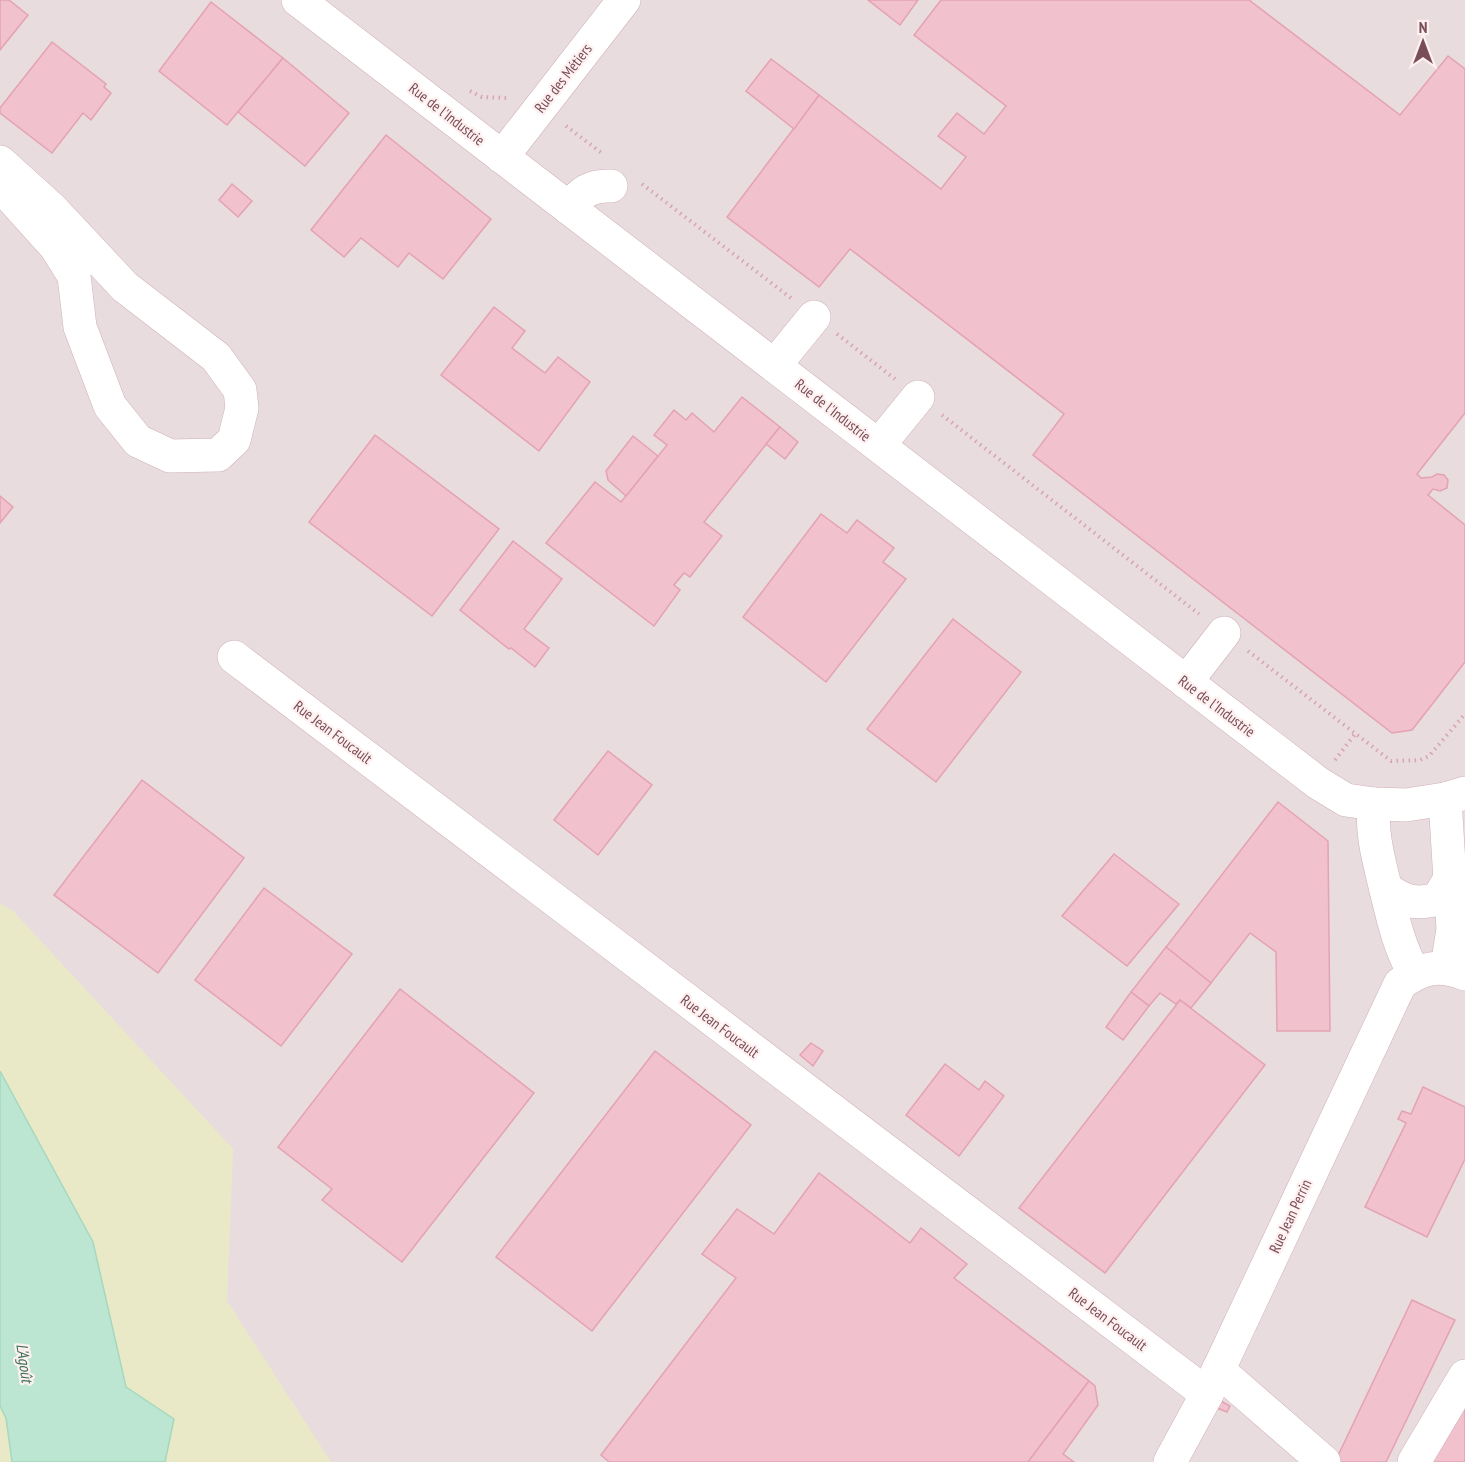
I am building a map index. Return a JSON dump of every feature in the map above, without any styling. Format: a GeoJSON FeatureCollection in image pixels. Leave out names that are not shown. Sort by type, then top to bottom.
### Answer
{"type":"FeatureCollection","features":[{"type":"Feature","properties":{"kind":"street","name":"Rue de l'Industrie"},"geometry":{"type":"LineString","coordinates":[[298,0],[1318,783],[1346,800],[1374,804],[1406,805],[1455,796],[1449,880],[1456,971],[1428,969],[1414,973]]}},
{"type":"Feature","properties":{"kind":"street","name":"Rue des Métiers"},"geometry":{"type":"LineString","coordinates":[[502,156],[624,0]]}},
{"type":"Feature","properties":{"kind":"street"},"geometry":{"type":"LineString","coordinates":[[0,162],[52,209],[125,287],[216,357],[240,390],[242,408],[234,440],[218,455],[170,456],[138,441],[110,406],[81,327],[74,276],[56,247],[0,185]]}},
{"type":"Feature","properties":{"kind":"street"},"geometry":{"type":"LineString","coordinates":[[569,208],[584,191],[601,185],[618,174]]}},
{"type":"Feature","properties":{"kind":"street"},"geometry":{"type":"LineString","coordinates":[[774,365],[814,316]]}},
{"type":"Feature","properties":{"kind":"street"},"geometry":{"type":"LineString","coordinates":[[879,446],[918,397]]}},
{"type":"Feature","properties":{"kind":"street"},"geometry":{"type":"LineString","coordinates":[[1186,682],[1224,633]]}},
{"type":"Feature","properties":{"kind":"street","name":"Rue Jean Foucault"},"geometry":{"type":"LineString","coordinates":[[234,657],[1212,1382],[1324,1462]]}},
{"type":"Feature","properties":{"kind":"street"},"geometry":{"type":"LineString","coordinates":[[1374,804],[1372,824],[1386,889],[1397,934],[1414,973]]}},
{"type":"Feature","properties":{"kind":"street"},"geometry":{"type":"LineString","coordinates":[[1386,889],[1404,901],[1422,903],[1438,899],[1449,880]]}},
{"type":"Feature","properties":{"kind":"street","name":"Rue Jean Perrin"},"geometry":{"type":"LineString","coordinates":[[1170,1462],[1212,1382],[1395,993],[1400,984],[1414,973]]}},
{"type":"Feature","properties":{"kind":"street"},"geometry":{"type":"LineString","coordinates":[[1414,1462],[1465,1376]]}},
{"type":"Feature","properties":{"kind":"path"},"geometry":{"type":"LineString","coordinates":[[461,86],[482,97],[516,98]]}},
{"type":"Feature","properties":{"kind":"path"},"geometry":{"type":"LineString","coordinates":[[560,121],[618,174],[814,316],[1391,761],[1420,760],[1429,756],[1465,714]]}},
{"type":"Feature","properties":{"kind":"shaded area"},"geometry":{"type":"Polygon","coordinates":[[[0,0],[1465,0],[1465,1462],[309,1462],[0,964],[0,0]]]}},
{"type":"Feature","properties":{"kind":"shaded area"},"geometry":{"type":"Polygon","coordinates":[[[0,903],[13,911],[233,1149],[227,1301],[331,1462],[165,1462],[174,1419],[126,1387],[93,1242],[0,1071],[0,903]]]}},
{"type":"Feature","properties":{"kind":"shaded area"},"geometry":{"type":"Polygon","coordinates":[[[0,1406],[6,1418],[12,1462],[0,1462],[0,1406]]]}},
{"type":"Feature","properties":{"kind":"water","name":"L'Agoût"},"geometry":{"type":"Polygon","coordinates":[[[0,1071],[93,1242],[126,1387],[174,1419],[165,1462],[12,1462],[6,1418],[0,1406],[0,1071]]]}},
{"type":"Feature","properties":{"kind":"building"},"geometry":{"type":"Polygon","coordinates":[[[0,0],[9,0],[28,15],[0,50],[0,0]]]}},
{"type":"Feature","properties":{"kind":"building"},"geometry":{"type":"Polygon","coordinates":[[[868,0],[918,0],[900,25],[868,0]]]}},
{"type":"Feature","properties":{"kind":"building"},"geometry":{"type":"Polygon","coordinates":[[[941,0],[1249,0],[1400,115],[1448,56],[1465,69],[1465,413],[1417,474],[1421,478],[1437,474],[1444,475],[1448,480],[1447,488],[1440,491],[1433,489],[1428,495],[1465,525],[1465,662],[1412,730],[1392,733],[1033,455],[1064,414],[850,249],[819,287],[727,217],[819,95],[941,189],[966,157],[938,136],[957,113],[984,134],[1006,106],[914,35],[941,0]]]}},
{"type":"Feature","properties":{"kind":"building"},"geometry":{"type":"Polygon","coordinates":[[[211,2],[283,58],[227,125],[159,71],[211,2]]]}},
{"type":"Feature","properties":{"kind":"building"},"geometry":{"type":"Polygon","coordinates":[[[52,42],[106,84],[104,87],[111,93],[91,120],[83,113],[52,153],[0,113],[0,108],[52,42]]]}},
{"type":"Feature","properties":{"kind":"building"},"geometry":{"type":"Polygon","coordinates":[[[283,58],[349,113],[305,166],[238,112],[283,58]]]}},
{"type":"Feature","properties":{"kind":"building"},"geometry":{"type":"Polygon","coordinates":[[[771,59],[819,95],[794,129],[746,91],[771,59]]]}},
{"type":"Feature","properties":{"kind":"building"},"geometry":{"type":"Polygon","coordinates":[[[386,135],[491,219],[443,279],[409,253],[398,267],[361,238],[344,257],[311,230],[386,135]]]}},
{"type":"Feature","properties":{"kind":"building"},"geometry":{"type":"Polygon","coordinates":[[[232,184],[252,201],[238,217],[219,200],[232,184]]]}},
{"type":"Feature","properties":{"kind":"building"},"geometry":{"type":"Polygon","coordinates":[[[494,307],[525,331],[512,348],[545,373],[558,357],[590,382],[539,451],[441,375],[494,307]]]}},
{"type":"Feature","properties":{"kind":"building"},"geometry":{"type":"Polygon","coordinates":[[[742,397],[780,427],[704,522],[722,536],[690,577],[684,573],[674,585],[680,590],[654,626],[546,543],[595,482],[621,502],[667,445],[654,435],[674,410],[686,420],[692,413],[714,432],[742,397]]]}},
{"type":"Feature","properties":{"kind":"building"},"geometry":{"type":"Polygon","coordinates":[[[780,427],[798,442],[785,459],[766,444],[780,427]]]}},
{"type":"Feature","properties":{"kind":"building"},"geometry":{"type":"Polygon","coordinates":[[[375,435],[499,529],[432,616],[309,522],[375,435]]]}},
{"type":"Feature","properties":{"kind":"building"},"geometry":{"type":"Polygon","coordinates":[[[633,436],[658,456],[626,496],[608,480],[606,471],[633,436]]]}},
{"type":"Feature","properties":{"kind":"building"},"geometry":{"type":"Polygon","coordinates":[[[0,496],[13,507],[0,523],[0,496]]]}},
{"type":"Feature","properties":{"kind":"building"},"geometry":{"type":"Polygon","coordinates":[[[821,514],[847,533],[857,520],[894,548],[883,562],[906,579],[826,682],[743,617],[821,514]]]}},
{"type":"Feature","properties":{"kind":"building"},"geometry":{"type":"Polygon","coordinates":[[[513,541],[562,579],[524,629],[549,648],[535,667],[460,610],[513,541]]]}},
{"type":"Feature","properties":{"kind":"building"},"geometry":{"type":"Polygon","coordinates":[[[953,619],[1021,672],[936,782],[867,729],[953,619]]]}},
{"type":"Feature","properties":{"kind":"building"},"geometry":{"type":"Polygon","coordinates":[[[608,751],[652,785],[598,855],[554,820],[608,751]]]}},
{"type":"Feature","properties":{"kind":"building"},"geometry":{"type":"Polygon","coordinates":[[[142,780],[244,858],[158,973],[54,895],[142,780]]]}},
{"type":"Feature","properties":{"kind":"building"},"geometry":{"type":"Polygon","coordinates":[[[1278,802],[1328,841],[1330,1031],[1277,1031],[1276,952],[1250,933],[1211,983],[1166,947],[1278,802]]]}},
{"type":"Feature","properties":{"kind":"building"},"geometry":{"type":"Polygon","coordinates":[[[1114,854],[1179,904],[1127,966],[1062,916],[1114,854]]]}},
{"type":"Feature","properties":{"kind":"building"},"geometry":{"type":"Polygon","coordinates":[[[264,888],[352,954],[281,1046],[195,980],[264,888]]]}},
{"type":"Feature","properties":{"kind":"building"},"geometry":{"type":"Polygon","coordinates":[[[1166,947],[1211,983],[1191,1008],[1180,1000],[1176,1004],[1160,993],[1149,1006],[1131,992],[1166,947]]]}},
{"type":"Feature","properties":{"kind":"building"},"geometry":{"type":"Polygon","coordinates":[[[400,989],[534,1093],[402,1262],[322,1200],[332,1189],[278,1147],[400,989]]]}},
{"type":"Feature","properties":{"kind":"building"},"geometry":{"type":"Polygon","coordinates":[[[1131,992],[1149,1006],[1123,1040],[1106,1027],[1131,992]]]}},
{"type":"Feature","properties":{"kind":"building"},"geometry":{"type":"Polygon","coordinates":[[[1180,1000],[1265,1065],[1105,1273],[1019,1208],[1180,1000]]]}},
{"type":"Feature","properties":{"kind":"building"},"geometry":{"type":"Polygon","coordinates":[[[811,1043],[823,1051],[813,1066],[800,1055],[811,1043]]]}},
{"type":"Feature","properties":{"kind":"building"},"geometry":{"type":"Polygon","coordinates":[[[655,1051],[751,1125],[592,1331],[496,1257],[655,1051]]]}},
{"type":"Feature","properties":{"kind":"building"},"geometry":{"type":"Polygon","coordinates":[[[945,1064],[979,1090],[985,1081],[1004,1096],[959,1156],[906,1115],[945,1064]]]}},
{"type":"Feature","properties":{"kind":"building"},"geometry":{"type":"Polygon","coordinates":[[[1423,1087],[1465,1107],[1465,1159],[1427,1237],[1365,1207],[1406,1123],[1398,1119],[1402,1111],[1411,1114],[1423,1087]]]}},
{"type":"Feature","properties":{"kind":"building"},"geometry":{"type":"Polygon","coordinates":[[[819,1173],[910,1243],[921,1228],[967,1264],[954,1278],[1089,1381],[1028,1462],[609,1462],[601,1455],[736,1278],[702,1254],[737,1209],[774,1234],[819,1173]]]}},
{"type":"Feature","properties":{"kind":"building"},"geometry":{"type":"Polygon","coordinates":[[[1412,1300],[1455,1320],[1386,1462],[1335,1462],[1412,1300]]]}},
{"type":"Feature","properties":{"kind":"building"},"geometry":{"type":"Polygon","coordinates":[[[1089,1381],[1095,1386],[1098,1405],[1063,1454],[1074,1462],[1028,1462],[1089,1381]]]}},
{"type":"Feature","properties":{"kind":"building"},"geometry":{"type":"Polygon","coordinates":[[[1465,1399],[1465,1462],[1431,1462],[1465,1399]]]}},
{"type":"Feature","properties":{"kind":"building"},"geometry":{"type":"Polygon","coordinates":[[[1221,1401],[1230,1406],[1227,1412],[1217,1408],[1221,1401]]]}}]}
